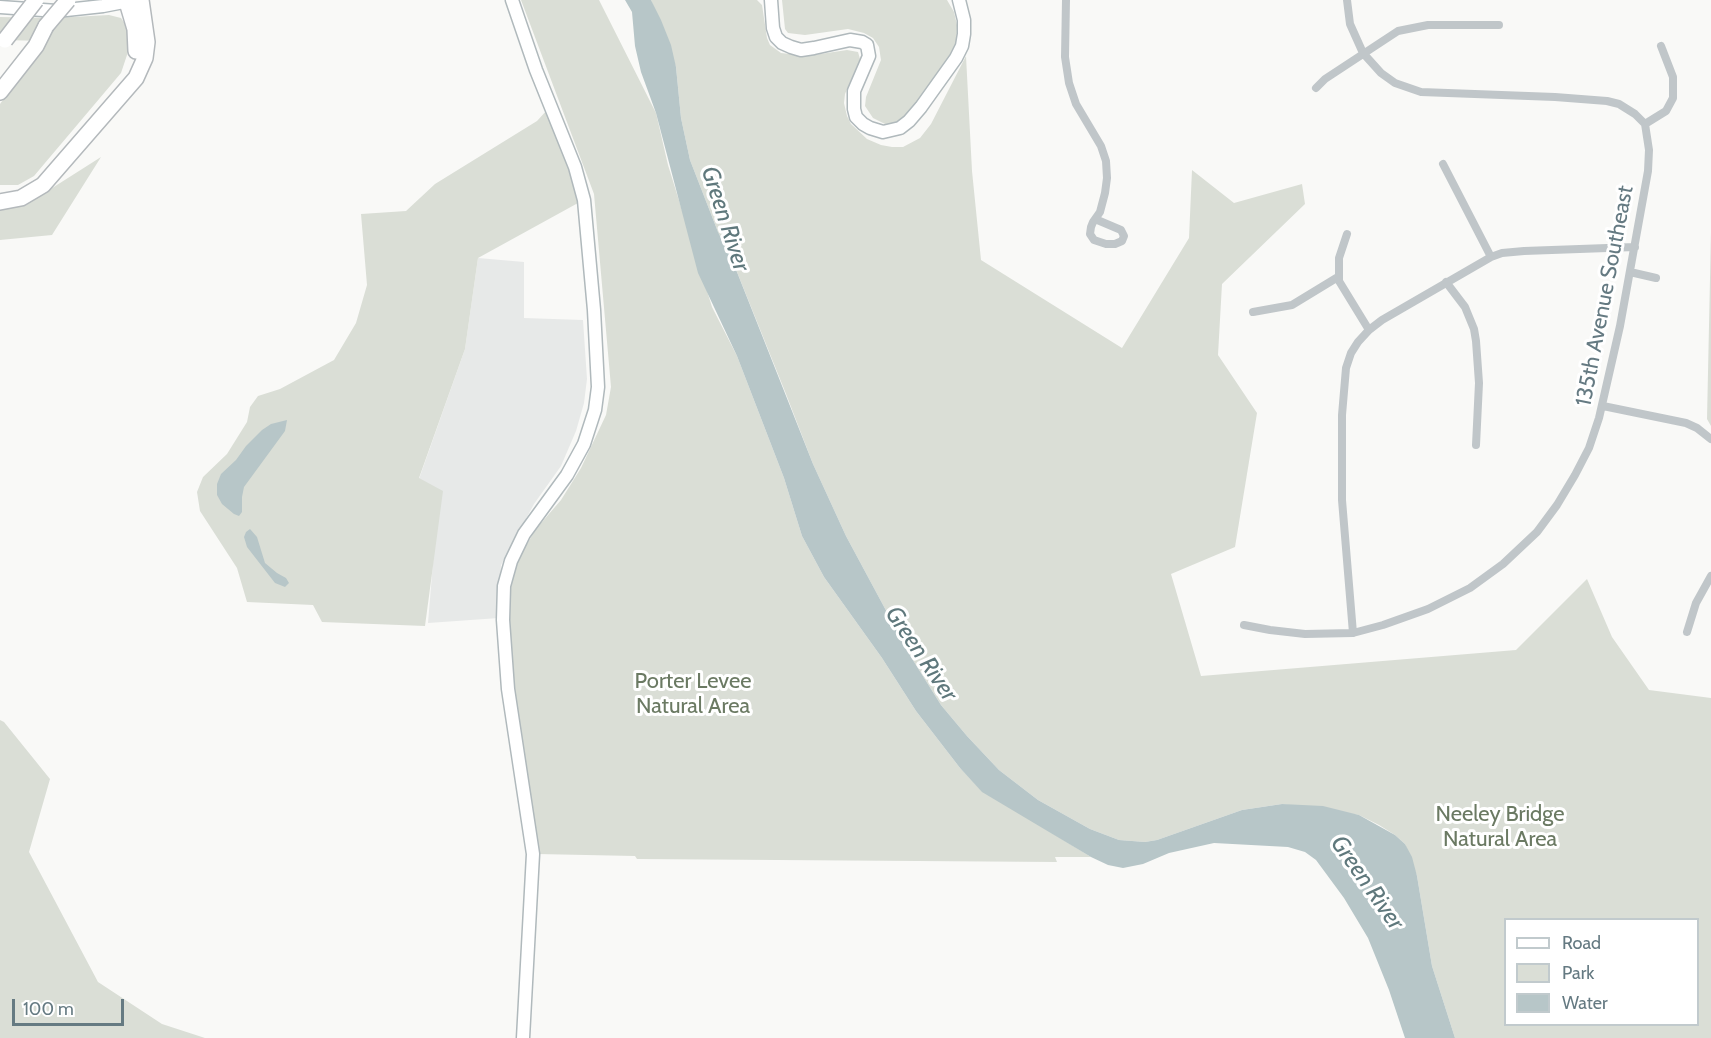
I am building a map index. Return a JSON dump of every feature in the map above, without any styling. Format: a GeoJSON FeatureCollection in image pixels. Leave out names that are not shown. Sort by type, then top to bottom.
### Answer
{"type":"FeatureCollection","features":[{"type":"Feature","properties":{"kind":"highway"},"geometry":{"type":"LineString","coordinates":[[2,39],[30,0]]}},
{"type":"Feature","properties":{"kind":"highway"},"geometry":{"type":"LineString","coordinates":[[2,39],[36,0]]}},
{"type":"Feature","properties":{"kind":"highway"},"geometry":{"type":"LineString","coordinates":[[0,92],[46,26],[68,0]]}},
{"type":"Feature","properties":{"kind":"highway"},"geometry":{"type":"LineString","coordinates":[[0,194],[21,193],[39,181],[125,79],[134,63],[137,46],[134,0]]}},
{"type":"Feature","properties":{"kind":"highway"},"geometry":{"type":"LineString","coordinates":[[0,202],[21,198],[43,185],[136,78],[145,58],[147,42],[134,0]]}},
{"type":"Feature","properties":{"kind":"highway"},"geometry":{"type":"LineString","coordinates":[[0,80],[32,46]]}},
{"type":"Feature","properties":{"kind":"street"},"geometry":{"type":"LineString","coordinates":[[0,7],[57,11],[134,0]]}},
{"type":"Feature","properties":{"kind":"street"},"geometry":{"type":"LineString","coordinates":[[512,0],[536,70],[575,167],[584,200],[595,322],[598,387],[595,410],[584,444],[567,475],[524,534],[511,561],[504,586],[503,620],[508,689],[533,854],[523,1038]]}},
{"type":"Feature","properties":{"kind":"street"},"geometry":{"type":"LineString","coordinates":[[771,0],[773,28],[776,37],[782,43],[801,50],[850,40],[867,45],[869,56],[854,91],[854,109],[856,117],[863,124],[883,132],[900,128],[909,121],[956,58],[962,46],[964,34],[964,20],[959,0]]}},
{"type":"Feature","properties":{"kind":"street"},"geometry":{"type":"LineString","coordinates":[[1066,0],[1065,57],[1069,83],[1076,104],[1101,146],[1106,161],[1105,193],[1100,212],[1095,219]]}},
{"type":"Feature","properties":{"kind":"street"},"geometry":{"type":"LineString","coordinates":[[1347,0],[1350,24],[1364,53],[1376,69],[1388,79],[1412,90],[1429,93],[1607,101],[1624,106],[1644,124],[1666,111],[1673,98],[1673,77],[1661,46]]}},
{"type":"Feature","properties":{"kind":"street"},"geometry":{"type":"LineString","coordinates":[[1316,88],[1325,79],[1393,33],[1428,25],[1499,25]]}},
{"type":"Feature","properties":{"kind":"street","name":"135th Avenue Southeast"},"geometry":{"type":"LineString","coordinates":[[1244,625],[1305,634],[1353,633],[1412,616],[1451,598],[1484,579],[1522,548],[1548,517],[1575,475],[1593,438],[1603,406],[1635,248],[1649,158],[1644,124]]}},
{"type":"Feature","properties":{"kind":"street"},"geometry":{"type":"LineString","coordinates":[[1443,164],[1491,256]]}},
{"type":"Feature","properties":{"kind":"street"},"geometry":{"type":"LineString","coordinates":[[1347,234],[1340,254],[1338,277],[1344,292],[1369,330]]}},
{"type":"Feature","properties":{"kind":"street"},"geometry":{"type":"LineString","coordinates":[[1353,633],[1342,500],[1343,389],[1351,353],[1369,330],[1491,256],[1524,251],[1635,248]]}},
{"type":"Feature","properties":{"kind":"street"},"geometry":{"type":"LineString","coordinates":[[1630,272],[1656,278]]}},
{"type":"Feature","properties":{"kind":"street"},"geometry":{"type":"LineString","coordinates":[[1253,312],[1292,305],[1338,277]]}},
{"type":"Feature","properties":{"kind":"street"},"geometry":{"type":"LineString","coordinates":[[1446,282],[1465,307],[1474,329],[1479,383],[1476,445]]}},
{"type":"Feature","properties":{"kind":"street"},"geometry":{"type":"LineString","coordinates":[[1603,406],[1686,423],[1711,439]]}},
{"type":"Feature","properties":{"kind":"street"},"geometry":{"type":"LineString","coordinates":[[1688,632],[1696,603],[1711,576]]}},
{"type":"Feature","properties":{"kind":"shaded area"},"geometry":{"type":"Polygon","coordinates":[[[478,258],[524,262],[524,318],[583,320],[587,379],[584,403],[576,431],[561,466],[534,504],[501,565],[499,618],[428,623],[434,550],[419,479],[465,349],[478,258]]]}},
{"type":"Feature","properties":{"kind":"green space","name":"Porter Levee Natural Area"},"geometry":{"type":"Polygon","coordinates":[[[521,0],[599,0],[656,113],[668,165],[712,307],[737,356],[784,478],[802,536],[824,577],[882,658],[916,711],[960,768],[979,788],[1091,857],[1055,857],[1057,862],[637,859],[635,856],[537,854],[508,665],[509,591],[513,576],[512,569],[536,529],[561,500],[581,468],[606,415],[611,387],[594,194],[521,0]]]}},
{"type":"Feature","properties":{"kind":"green space","name":"Neeley Bridge Natural Area"},"geometry":{"type":"Polygon","coordinates":[[[651,0],[757,0],[762,5],[770,45],[781,53],[807,56],[847,50],[858,52],[860,59],[845,94],[844,103],[847,116],[851,124],[867,139],[892,147],[903,147],[920,138],[931,124],[966,56],[972,171],[981,260],[1122,348],[1189,238],[1192,170],[1234,203],[1302,184],[1305,204],[1222,284],[1218,355],[1257,413],[1235,547],[1171,574],[1201,676],[1516,650],[1587,579],[1612,637],[1649,690],[1711,698],[1711,1038],[1455,1038],[1432,966],[1417,876],[1405,844],[1379,825],[1359,815],[1282,804],[1242,810],[1157,840],[1145,842],[1119,840],[1090,829],[1038,800],[999,770],[941,705],[911,657],[846,536],[813,464],[733,262],[718,232],[690,160],[681,118],[676,67],[651,0]]]}},
{"type":"Feature","properties":{"kind":"green space"},"geometry":{"type":"Polygon","coordinates":[[[782,0],[947,0],[954,12],[957,25],[956,49],[919,98],[913,113],[906,122],[889,126],[873,118],[865,106],[866,97],[881,60],[879,47],[873,38],[848,29],[805,35],[788,33],[785,29],[782,0]]]}},
{"type":"Feature","properties":{"kind":"green space"},"geometry":{"type":"Polygon","coordinates":[[[109,15],[121,18],[128,28],[129,49],[121,73],[34,176],[18,185],[0,185],[0,104],[47,41],[0,40],[0,17],[54,18],[109,15]]]}},
{"type":"Feature","properties":{"kind":"green space"},"geometry":{"type":"Polygon","coordinates":[[[547,110],[567,164],[578,203],[478,258],[465,349],[419,478],[443,491],[425,626],[322,622],[313,605],[247,602],[237,568],[200,511],[197,492],[203,477],[227,454],[247,422],[250,407],[258,396],[280,389],[334,360],[356,323],[367,285],[361,214],[406,211],[435,184],[537,121],[547,110]]]}},
{"type":"Feature","properties":{"kind":"green space"},"geometry":{"type":"Polygon","coordinates":[[[101,157],[52,235],[0,240],[0,208],[27,204],[101,157]]]}},
{"type":"Feature","properties":{"kind":"green space"},"geometry":{"type":"Polygon","coordinates":[[[1711,232],[1711,426],[1707,419],[1711,232]]]}},
{"type":"Feature","properties":{"kind":"green space"},"geometry":{"type":"Polygon","coordinates":[[[0,720],[50,779],[29,852],[98,982],[162,1024],[205,1038],[0,1038],[0,720]]]}},
{"type":"Feature","properties":{"kind":"water","name":"Green River"},"geometry":{"type":"Polygon","coordinates":[[[625,0],[651,0],[661,20],[671,45],[676,67],[681,118],[690,160],[718,232],[733,262],[813,464],[846,536],[911,657],[941,705],[999,770],[1038,800],[1090,829],[1119,840],[1145,842],[1157,840],[1242,810],[1282,804],[1323,806],[1359,815],[1395,835],[1405,844],[1412,857],[1432,966],[1455,1038],[1405,1038],[1368,938],[1344,898],[1316,860],[1305,852],[1288,847],[1214,843],[1169,853],[1143,864],[1123,868],[1108,865],[982,792],[960,768],[916,711],[882,658],[824,577],[802,536],[784,478],[737,356],[698,273],[656,113],[641,72],[635,46],[632,12],[625,0]]]}},
{"type":"Feature","properties":{"kind":"water"},"geometry":{"type":"Polygon","coordinates":[[[287,420],[285,431],[244,487],[242,512],[239,516],[234,514],[222,504],[217,495],[217,484],[221,474],[262,430],[271,424],[287,420]]]}},
{"type":"Feature","properties":{"kind":"water"},"geometry":{"type":"Polygon","coordinates":[[[250,529],[257,537],[265,563],[286,578],[289,583],[285,587],[275,583],[247,547],[244,537],[250,529]]]}}]}
